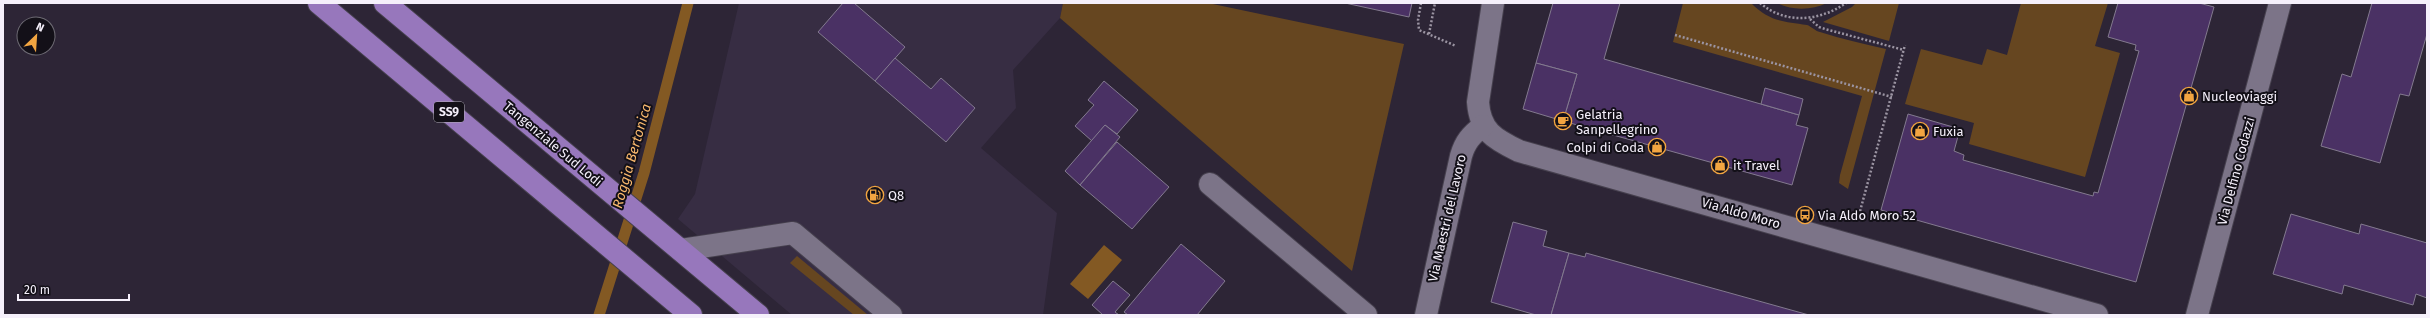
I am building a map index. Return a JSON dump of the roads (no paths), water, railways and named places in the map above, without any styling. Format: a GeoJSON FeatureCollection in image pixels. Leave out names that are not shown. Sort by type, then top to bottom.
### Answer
{"type":"FeatureCollection","features":[{"type":"Feature","properties":{"kind":"highway","name":"SS9"},"geometry":{"type":"LineString","coordinates":[[319,3],[691,315]]}},
{"type":"Feature","properties":{"kind":"highway","name":"Tangenziale Sud Lodi"},"geometry":{"type":"LineString","coordinates":[[384,3],[758,315]]}},
{"type":"Feature","properties":{"kind":"street"},"geometry":{"type":"LineString","coordinates":[[1483,126],[1479,115],[1478,102],[1486,59],[1493,3]]}},
{"type":"Feature","properties":{"kind":"street"},"geometry":{"type":"LineString","coordinates":[[1486,59],[1502,3]]}},
{"type":"Feature","properties":{"kind":"street","name":"Via Delfino Codazzi"},"geometry":{"type":"LineString","coordinates":[[2197,315],[2280,3]]}},
{"type":"Feature","properties":{"kind":"street","name":"Via Aldo Moro"},"geometry":{"type":"LineString","coordinates":[[1483,126],[1493,137],[1519,151],[2097,315]]}},
{"type":"Feature","properties":{"kind":"street","name":"Via Maestri del Lavoro"},"geometry":{"type":"LineString","coordinates":[[1426,315],[1463,150],[1471,135],[1483,126]]}},
{"type":"Feature","properties":{"kind":"street"},"geometry":{"type":"LineString","coordinates":[[1210,184],[1366,315]]}},
{"type":"Feature","properties":{"kind":"street"},"geometry":{"type":"LineString","coordinates":[[675,245],[793,233],[891,315]]}},
{"type":"Feature","properties":{"kind":"waterway","name":"Roggia Bertonica"},"geometry":{"type":"LineString","coordinates":[[599,315],[644,173],[688,3]]}},
{"type":"Feature","properties":{"kind":"place","name":"Nucleoviaggi"},"geometry":{"type":"Point","coordinates":[2189,96]}},
{"type":"Feature","properties":{"kind":"place","name":"Gelatria Sanpellegrino"},"geometry":{"type":"Point","coordinates":[1563,121]}},
{"type":"Feature","properties":{"kind":"place","name":"Fuxia"},"geometry":{"type":"Point","coordinates":[1920,131]}},
{"type":"Feature","properties":{"kind":"place","name":"Colpi di Coda"},"geometry":{"type":"Point","coordinates":[1657,147]}},
{"type":"Feature","properties":{"kind":"place","name":"it Travel"},"geometry":{"type":"Point","coordinates":[1720,165]}},
{"type":"Feature","properties":{"kind":"place","name":"Q8"},"geometry":{"type":"Point","coordinates":[875,195]}},
{"type":"Feature","properties":{"kind":"place","name":"Via Aldo Moro 52"},"geometry":{"type":"Point","coordinates":[1805,215]}}]}
